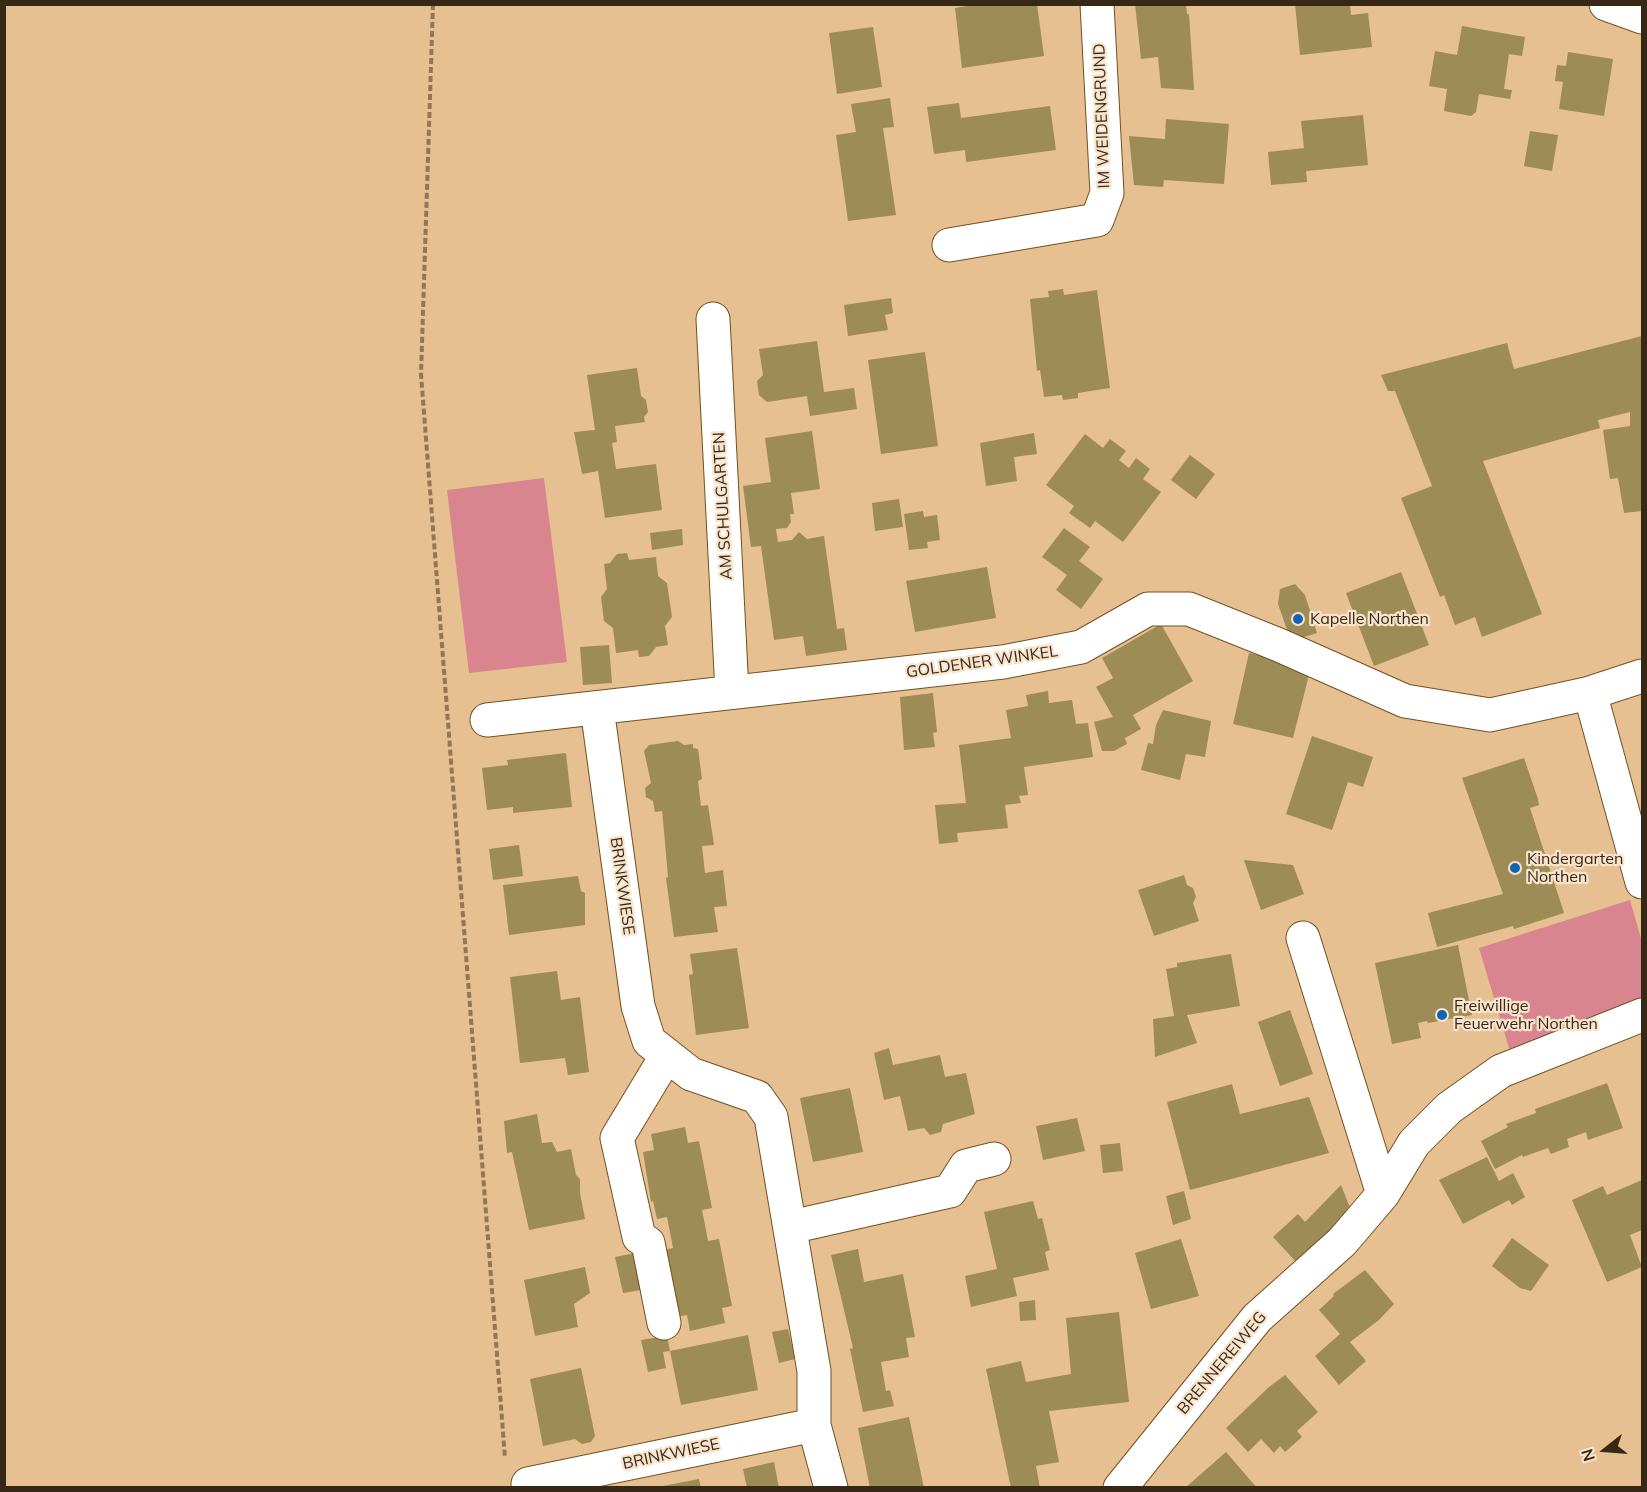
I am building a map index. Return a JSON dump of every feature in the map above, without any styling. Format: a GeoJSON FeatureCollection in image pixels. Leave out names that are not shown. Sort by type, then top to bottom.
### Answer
{"type":"FeatureCollection","features":[{"type":"Feature","properties":{"kind":"street","name":"IM WEIDENGRUND"},"geometry":{"type":"LineString","coordinates":[[949,245],[1097,220],[1107,193],[1097,4]]}},
{"type":"Feature","properties":{"kind":"street"},"geometry":{"type":"LineString","coordinates":[[1606,4],[1642,17]]}},
{"type":"Feature","properties":{"kind":"street","name":"AM SCHULGARTEN"},"geometry":{"type":"LineString","coordinates":[[713,319],[732,692]]}},
{"type":"Feature","properties":{"kind":"street","name":"GOLDENER WINKEL"},"geometry":{"type":"LineString","coordinates":[[487,720],[1025,658],[1081,647],[1148,609],[1189,609],[1279,645],[1404,701],[1490,715],[1590,693],[1642,676]]}},
{"type":"Feature","properties":{"kind":"street"},"geometry":{"type":"LineString","coordinates":[[1590,693],[1642,882]]}},
{"type":"Feature","properties":{"kind":"street","name":"BRINKWIESE"},"geometry":{"type":"LineString","coordinates":[[597,708],[638,1006],[649,1041],[691,1074],[757,1097],[771,1117],[814,1371],[814,1425],[831,1488]]}},
{"type":"Feature","properties":{"kind":"street"},"geometry":{"type":"LineString","coordinates":[[1303,938],[1383,1194]]}},
{"type":"Feature","properties":{"kind":"street","name":"BRENNEREIWEG"},"geometry":{"type":"LineString","coordinates":[[1120,1488],[1257,1318],[1342,1242],[1383,1194],[1414,1143],[1449,1108],[1501,1071],[1642,1015]]}},
{"type":"Feature","properties":{"kind":"street"},"geometry":{"type":"LineString","coordinates":[[664,1323],[648,1243],[639,1238],[617,1138],[667,1055]]}},
{"type":"Feature","properties":{"kind":"street"},"geometry":{"type":"LineString","coordinates":[[791,1227],[950,1191],[966,1166],[994,1159]]}},
{"type":"Feature","properties":{"kind":"street","name":"BRINKWIESE"},"geometry":{"type":"LineString","coordinates":[[517,1474],[814,1425]]}},
{"type":"Feature","properties":{"kind":"path"},"geometry":{"type":"LineString","coordinates":[[433,4],[421,374],[517,1474]]}},
{"type":"Feature","properties":{"kind":"shaded area"},"geometry":{"type":"Polygon","coordinates":[[[544,478],[567,662],[469,673],[447,490],[544,478]]]}},
{"type":"Feature","properties":{"kind":"shaded area"},"geometry":{"type":"Polygon","coordinates":[[[1630,900],[1642,942],[1642,1007],[1512,1058],[1479,948],[1630,900]]]}},
{"type":"Feature","properties":{"kind":"building"},"geometry":{"type":"Polygon","coordinates":[[[978,4],[1037,4],[1044,56],[962,68],[955,8],[978,4]]]}},
{"type":"Feature","properties":{"kind":"building"},"geometry":{"type":"Polygon","coordinates":[[[1135,4],[1186,4],[1187,14],[1189,14],[1194,90],[1161,88],[1158,57],[1141,59],[1135,4]]]}},
{"type":"Feature","properties":{"kind":"building"},"geometry":{"type":"Polygon","coordinates":[[[1295,4],[1350,4],[1351,15],[1368,13],[1372,47],[1300,55],[1295,4]]]}},
{"type":"Feature","properties":{"kind":"building"},"geometry":{"type":"Polygon","coordinates":[[[1462,26],[1525,37],[1522,56],[1509,54],[1504,89],[1512,90],[1510,99],[1479,94],[1476,112],[1471,116],[1444,111],[1447,89],[1429,86],[1435,51],[1457,55],[1462,26]]]}},
{"type":"Feature","properties":{"kind":"building"},"geometry":{"type":"Polygon","coordinates":[[[873,27],[882,87],[837,94],[829,33],[873,27]]]}},
{"type":"Feature","properties":{"kind":"building"},"geometry":{"type":"Polygon","coordinates":[[[1568,52],[1613,59],[1604,116],[1559,109],[1563,82],[1555,81],[1557,65],[1566,66],[1568,52]]]}},
{"type":"Feature","properties":{"kind":"building"},"geometry":{"type":"Polygon","coordinates":[[[890,98],[894,127],[883,128],[896,215],[848,221],[836,135],[856,132],[851,104],[890,98]]]}},
{"type":"Feature","properties":{"kind":"building"},"geometry":{"type":"Polygon","coordinates":[[[959,103],[961,118],[1050,106],[1056,150],[966,162],[965,150],[934,154],[927,107],[959,103]]]}},
{"type":"Feature","properties":{"kind":"building"},"geometry":{"type":"Polygon","coordinates":[[[1363,115],[1368,165],[1306,171],[1307,182],[1271,185],[1268,152],[1304,148],[1301,121],[1363,115]]]}},
{"type":"Feature","properties":{"kind":"building"},"geometry":{"type":"Polygon","coordinates":[[[1166,119],[1229,124],[1224,184],[1164,180],[1163,187],[1134,185],[1129,136],[1165,139],[1166,119]]]}},
{"type":"Feature","properties":{"kind":"building"},"geometry":{"type":"Polygon","coordinates":[[[1530,131],[1558,135],[1552,171],[1524,166],[1530,131]]]}},
{"type":"Feature","properties":{"kind":"building"},"geometry":{"type":"Polygon","coordinates":[[[1063,289],[1064,295],[1097,290],[1110,388],[1078,393],[1078,398],[1063,400],[1062,395],[1044,397],[1040,370],[1037,371],[1030,299],[1049,297],[1048,291],[1063,289]]]}},
{"type":"Feature","properties":{"kind":"building"},"geometry":{"type":"Polygon","coordinates":[[[891,298],[893,313],[885,315],[888,330],[848,336],[844,305],[891,298]]]}},
{"type":"Feature","properties":{"kind":"building"},"geometry":{"type":"Polygon","coordinates":[[[1642,336],[1642,511],[1624,513],[1618,478],[1610,479],[1603,430],[1630,426],[1630,412],[1598,420],[1600,428],[1483,461],[1542,614],[1482,637],[1475,617],[1455,625],[1444,595],[1440,597],[1401,498],[1432,486],[1395,391],[1388,391],[1381,375],[1507,343],[1514,369],[1642,336]]]}},
{"type":"Feature","properties":{"kind":"building"},"geometry":{"type":"Polygon","coordinates":[[[817,341],[824,392],[854,388],[857,409],[810,416],[807,396],[767,402],[759,395],[757,381],[763,375],[759,349],[817,341]]]}},
{"type":"Feature","properties":{"kind":"building"},"geometry":{"type":"Polygon","coordinates":[[[925,352],[938,446],[881,454],[868,360],[925,352]]]}},
{"type":"Feature","properties":{"kind":"building"},"geometry":{"type":"Polygon","coordinates":[[[637,368],[641,396],[646,400],[648,412],[644,417],[645,422],[615,426],[617,442],[612,443],[616,469],[656,464],[662,510],[605,518],[598,471],[582,474],[574,432],[595,430],[587,375],[637,368]]]}},
{"type":"Feature","properties":{"kind":"building"},"geometry":{"type":"Polygon","coordinates":[[[812,431],[820,489],[791,493],[794,514],[790,514],[791,522],[787,528],[776,529],[778,542],[792,540],[799,532],[807,539],[824,536],[837,629],[844,628],[847,650],[806,656],[803,636],[774,640],[761,546],[751,547],[743,486],[771,482],[765,438],[812,431]]]}},
{"type":"Feature","properties":{"kind":"building"},"geometry":{"type":"Polygon","coordinates":[[[1034,433],[1037,454],[1014,457],[1017,481],[986,486],[980,443],[1034,433]]]}},
{"type":"Feature","properties":{"kind":"building"},"geometry":{"type":"Polygon","coordinates":[[[1085,434],[1103,448],[1110,439],[1126,451],[1119,460],[1129,468],[1136,458],[1150,469],[1143,479],[1161,492],[1123,542],[1095,521],[1090,528],[1069,513],[1074,506],[1046,485],[1085,434]]]}},
{"type":"Feature","properties":{"kind":"building"},"geometry":{"type":"Polygon","coordinates":[[[1190,455],[1215,474],[1196,499],[1171,480],[1190,455]]]}},
{"type":"Feature","properties":{"kind":"building"},"geometry":{"type":"Polygon","coordinates":[[[899,499],[903,527],[875,531],[872,503],[899,499]]]}},
{"type":"Feature","properties":{"kind":"building"},"geometry":{"type":"Polygon","coordinates":[[[923,511],[924,517],[937,515],[940,540],[927,542],[928,548],[909,550],[904,514],[923,511]]]}},
{"type":"Feature","properties":{"kind":"building"},"geometry":{"type":"Polygon","coordinates":[[[1064,528],[1090,547],[1079,561],[1103,579],[1081,609],[1056,590],[1067,575],[1042,557],[1064,528]]]}},
{"type":"Feature","properties":{"kind":"building"},"geometry":{"type":"Polygon","coordinates":[[[682,529],[683,545],[652,550],[650,533],[682,529]]]}},
{"type":"Feature","properties":{"kind":"building"},"geometry":{"type":"Polygon","coordinates":[[[627,553],[629,560],[656,557],[658,576],[667,583],[672,617],[665,626],[668,645],[656,647],[649,656],[639,657],[638,650],[616,653],[613,628],[604,621],[601,597],[607,589],[604,564],[610,563],[617,554],[627,553]]]}},
{"type":"Feature","properties":{"kind":"building"},"geometry":{"type":"Polygon","coordinates":[[[987,567],[996,618],[915,632],[906,581],[987,567]]]}},
{"type":"Feature","properties":{"kind":"building"},"geometry":{"type":"Polygon","coordinates":[[[1401,572],[1429,645],[1374,666],[1346,593],[1401,572]]]}},
{"type":"Feature","properties":{"kind":"building","name":"Kapelle Northen"},"geometry":{"type":"Polygon","coordinates":[[[1295,584],[1305,595],[1317,633],[1291,641],[1278,604],[1280,589],[1295,584]]]}},
{"type":"Feature","properties":{"kind":"building"},"geometry":{"type":"Polygon","coordinates":[[[1161,624],[1193,681],[1133,715],[1141,729],[1125,738],[1127,744],[1114,751],[1102,751],[1094,722],[1113,717],[1096,687],[1113,678],[1102,658],[1161,624]]]}},
{"type":"Feature","properties":{"kind":"building"},"geometry":{"type":"Polygon","coordinates":[[[609,645],[612,683],[583,685],[580,647],[609,645]]]}},
{"type":"Feature","properties":{"kind":"building"},"geometry":{"type":"Polygon","coordinates":[[[1249,653],[1311,667],[1293,738],[1233,724],[1249,653]]]}},
{"type":"Feature","properties":{"kind":"building"},"geometry":{"type":"Polygon","coordinates":[[[1048,691],[1049,703],[1072,700],[1076,724],[1088,723],[1093,757],[1024,767],[1028,795],[1019,796],[1021,803],[1005,805],[1008,828],[957,833],[958,842],[939,844],[935,805],[966,803],[959,745],[1011,738],[1006,710],[1028,706],[1026,695],[1048,691]]]}},
{"type":"Feature","properties":{"kind":"building"},"geometry":{"type":"Polygon","coordinates":[[[933,693],[937,732],[933,733],[935,747],[904,750],[900,697],[933,693]]]}},
{"type":"Feature","properties":{"kind":"building"},"geometry":{"type":"Polygon","coordinates":[[[1163,710],[1211,721],[1205,757],[1186,754],[1180,780],[1141,770],[1148,743],[1153,744],[1156,725],[1163,710]]]}},
{"type":"Feature","properties":{"kind":"building"},"geometry":{"type":"Polygon","coordinates":[[[1312,736],[1373,757],[1363,787],[1348,782],[1332,830],[1286,814],[1312,736]]]}},
{"type":"Feature","properties":{"kind":"building"},"geometry":{"type":"Polygon","coordinates":[[[678,741],[684,745],[693,744],[693,748],[698,749],[702,779],[698,781],[701,806],[708,805],[714,845],[702,846],[705,873],[723,870],[727,906],[714,907],[718,932],[674,937],[666,878],[668,877],[662,811],[655,812],[653,801],[646,797],[645,788],[651,783],[644,751],[649,745],[678,741]]]}},
{"type":"Feature","properties":{"kind":"building"},"geometry":{"type":"Polygon","coordinates":[[[566,753],[572,807],[513,813],[513,807],[487,810],[482,768],[508,765],[507,760],[566,753]]]}},
{"type":"Feature","properties":{"kind":"building"},"geometry":{"type":"Polygon","coordinates":[[[1524,758],[1539,805],[1530,808],[1564,913],[1514,929],[1513,926],[1437,947],[1428,913],[1503,894],[1462,778],[1524,758]]]}},
{"type":"Feature","properties":{"kind":"building"},"geometry":{"type":"Polygon","coordinates":[[[519,845],[523,876],[493,880],[489,849],[519,845]]]}},
{"type":"Feature","properties":{"kind":"building"},"geometry":{"type":"Polygon","coordinates":[[[1244,860],[1293,865],[1304,894],[1261,910],[1244,860]]]}},
{"type":"Feature","properties":{"kind":"building"},"geometry":{"type":"Polygon","coordinates":[[[1184,875],[1187,885],[1193,888],[1196,897],[1193,903],[1199,921],[1154,936],[1138,890],[1184,875]]]}},
{"type":"Feature","properties":{"kind":"building"},"geometry":{"type":"Polygon","coordinates":[[[578,876],[581,891],[585,893],[585,925],[509,935],[503,885],[578,876]]]}},
{"type":"Feature","properties":{"kind":"building"},"geometry":{"type":"Polygon","coordinates":[[[1458,945],[1472,1015],[1418,1023],[1421,1038],[1392,1044],[1375,963],[1458,945]]]}},
{"type":"Feature","properties":{"kind":"building"},"geometry":{"type":"Polygon","coordinates":[[[737,948],[749,1028],[696,1035],[689,975],[693,974],[690,954],[737,948]]]}},
{"type":"Feature","properties":{"kind":"building"},"geometry":{"type":"Polygon","coordinates":[[[1231,954],[1240,1006],[1187,1015],[1197,1043],[1155,1057],[1153,1019],[1174,1016],[1166,969],[1177,967],[1177,963],[1231,954]]]}},
{"type":"Feature","properties":{"kind":"building"},"geometry":{"type":"Polygon","coordinates":[[[557,971],[561,1000],[580,997],[589,1072],[568,1075],[565,1058],[520,1063],[510,977],[557,971]]]}},
{"type":"Feature","properties":{"kind":"building"},"geometry":{"type":"Polygon","coordinates":[[[1290,1010],[1313,1074],[1280,1086],[1258,1022],[1290,1010]]]}},
{"type":"Feature","properties":{"kind":"building"},"geometry":{"type":"Polygon","coordinates":[[[889,1048],[893,1065],[940,1055],[945,1077],[966,1073],[975,1114],[943,1124],[941,1132],[930,1135],[924,1128],[908,1131],[900,1096],[884,1100],[874,1053],[889,1048]]]}},
{"type":"Feature","properties":{"kind":"building"},"geometry":{"type":"Polygon","coordinates":[[[1607,1083],[1623,1128],[1588,1140],[1586,1132],[1567,1139],[1569,1147],[1551,1154],[1548,1148],[1523,1157],[1522,1155],[1495,1169],[1481,1141],[1508,1127],[1506,1124],[1536,1113],[1535,1109],[1607,1083]]]}},
{"type":"Feature","properties":{"kind":"building"},"geometry":{"type":"Polygon","coordinates":[[[1232,1084],[1240,1114],[1309,1097],[1329,1153],[1190,1190],[1167,1102],[1232,1084]]]}},
{"type":"Feature","properties":{"kind":"building"},"geometry":{"type":"Polygon","coordinates":[[[850,1088],[863,1152],[813,1162],[800,1098],[850,1088]]]}},
{"type":"Feature","properties":{"kind":"building"},"geometry":{"type":"Polygon","coordinates":[[[537,1114],[542,1143],[552,1142],[557,1152],[571,1149],[576,1175],[580,1179],[585,1219],[529,1230],[512,1152],[507,1153],[504,1121],[537,1114]]]}},
{"type":"Feature","properties":{"kind":"building"},"geometry":{"type":"Polygon","coordinates":[[[1077,1118],[1085,1151],[1043,1160],[1036,1126],[1077,1118]]]}},
{"type":"Feature","properties":{"kind":"building"},"geometry":{"type":"Polygon","coordinates":[[[685,1127],[688,1143],[699,1141],[712,1208],[702,1210],[708,1241],[719,1239],[732,1306],[722,1308],[725,1323],[690,1331],[687,1315],[677,1317],[663,1250],[673,1248],[667,1217],[657,1219],[653,1201],[651,1202],[643,1152],[654,1150],[651,1134],[685,1127]]]}},
{"type":"Feature","properties":{"kind":"building"},"geometry":{"type":"Polygon","coordinates":[[[1120,1143],[1123,1171],[1103,1173],[1100,1145],[1120,1143]]]}},
{"type":"Feature","properties":{"kind":"building"},"geometry":{"type":"Polygon","coordinates":[[[1487,1157],[1499,1181],[1513,1173],[1525,1197],[1512,1205],[1509,1200],[1463,1224],[1439,1180],[1487,1157]]]}},
{"type":"Feature","properties":{"kind":"building"},"geometry":{"type":"Polygon","coordinates":[[[1642,1180],[1642,1230],[1630,1235],[1642,1267],[1607,1282],[1572,1200],[1603,1186],[1607,1195],[1642,1180]]]}},
{"type":"Feature","properties":{"kind":"building"},"geometry":{"type":"Polygon","coordinates":[[[1341,1185],[1352,1213],[1298,1264],[1273,1237],[1298,1214],[1305,1222],[1341,1185]]]}},
{"type":"Feature","properties":{"kind":"building"},"geometry":{"type":"Polygon","coordinates":[[[1184,1191],[1191,1219],[1173,1225],[1166,1196],[1184,1191]]]}},
{"type":"Feature","properties":{"kind":"building"},"geometry":{"type":"Polygon","coordinates":[[[1033,1201],[1038,1219],[1042,1218],[1050,1250],[1045,1252],[1049,1270],[1013,1278],[1017,1296],[971,1307],[965,1276],[997,1269],[984,1212],[1033,1201]]]}},
{"type":"Feature","properties":{"kind":"building"},"geometry":{"type":"Polygon","coordinates":[[[1512,1238],[1549,1265],[1531,1291],[1520,1288],[1492,1266],[1512,1238]]]}},
{"type":"Feature","properties":{"kind":"building"},"geometry":{"type":"Polygon","coordinates":[[[1181,1239],[1199,1296],[1151,1309],[1135,1253],[1181,1239]]]}},
{"type":"Feature","properties":{"kind":"building"},"geometry":{"type":"Polygon","coordinates":[[[858,1249],[864,1282],[903,1274],[915,1337],[906,1338],[909,1357],[881,1362],[886,1391],[890,1390],[894,1406],[863,1412],[850,1349],[853,1348],[831,1255],[858,1249]]]}},
{"type":"Feature","properties":{"kind":"building"},"geometry":{"type":"Polygon","coordinates":[[[640,1252],[647,1289],[623,1293],[615,1257],[640,1252]]]}},
{"type":"Feature","properties":{"kind":"building"},"geometry":{"type":"Polygon","coordinates":[[[585,1267],[590,1293],[574,1304],[578,1327],[535,1336],[524,1280],[585,1267]]]}},
{"type":"Feature","properties":{"kind":"building"},"geometry":{"type":"Polygon","coordinates":[[[1365,1270],[1394,1304],[1379,1320],[1350,1342],[1366,1361],[1339,1385],[1315,1356],[1340,1334],[1319,1310],[1334,1296],[1333,1294],[1365,1270]]]}},
{"type":"Feature","properties":{"kind":"building"},"geometry":{"type":"Polygon","coordinates":[[[1035,1300],[1036,1320],[1020,1321],[1019,1302],[1035,1300]]]}},
{"type":"Feature","properties":{"kind":"building"},"geometry":{"type":"Polygon","coordinates":[[[1119,1312],[1129,1402],[1049,1411],[1059,1462],[1036,1466],[1040,1488],[1011,1488],[986,1369],[1021,1361],[1026,1382],[1071,1374],[1066,1318],[1119,1312]]]}},
{"type":"Feature","properties":{"kind":"building"},"geometry":{"type":"Polygon","coordinates":[[[788,1329],[795,1359],[779,1363],[772,1332],[788,1329]]]}},
{"type":"Feature","properties":{"kind":"building"},"geometry":{"type":"Polygon","coordinates":[[[748,1335],[758,1390],[681,1405],[670,1351],[748,1335]]]}},
{"type":"Feature","properties":{"kind":"building"},"geometry":{"type":"Polygon","coordinates":[[[667,1336],[670,1351],[663,1352],[666,1368],[648,1372],[641,1340],[667,1336]]]}},
{"type":"Feature","properties":{"kind":"building"},"geometry":{"type":"Polygon","coordinates":[[[581,1368],[595,1436],[591,1442],[582,1444],[575,1439],[543,1446],[530,1379],[581,1368]]]}},
{"type":"Feature","properties":{"kind":"building"},"geometry":{"type":"Polygon","coordinates":[[[1285,1375],[1318,1412],[1297,1431],[1302,1437],[1285,1452],[1280,1446],[1274,1453],[1261,1439],[1248,1452],[1226,1428],[1285,1375]]]}},
{"type":"Feature","properties":{"kind":"building"},"geometry":{"type":"Polygon","coordinates":[[[909,1417],[924,1488],[870,1488],[858,1428],[909,1417]]]}},
{"type":"Feature","properties":{"kind":"building"},"geometry":{"type":"Polygon","coordinates":[[[1226,1452],[1257,1488],[1185,1488],[1226,1452]]]}},
{"type":"Feature","properties":{"kind":"building"},"geometry":{"type":"Polygon","coordinates":[[[774,1462],[779,1488],[747,1488],[743,1469],[774,1462]]]}},
{"type":"Feature","properties":{"kind":"building"},"geometry":{"type":"Polygon","coordinates":[[[699,1479],[701,1488],[663,1488],[663,1486],[699,1479]]]}},
{"type":"Feature","properties":{"kind":"place","name":"Kapelle Northen"},"geometry":{"type":"Point","coordinates":[1298,619]}},
{"type":"Feature","properties":{"kind":"place","name":"Kindergarten Northen"},"geometry":{"type":"Point","coordinates":[1515,868]}},
{"type":"Feature","properties":{"kind":"place","name":"Freiwillige Feuerwehr Northen"},"geometry":{"type":"Point","coordinates":[1442,1015]}}]}
